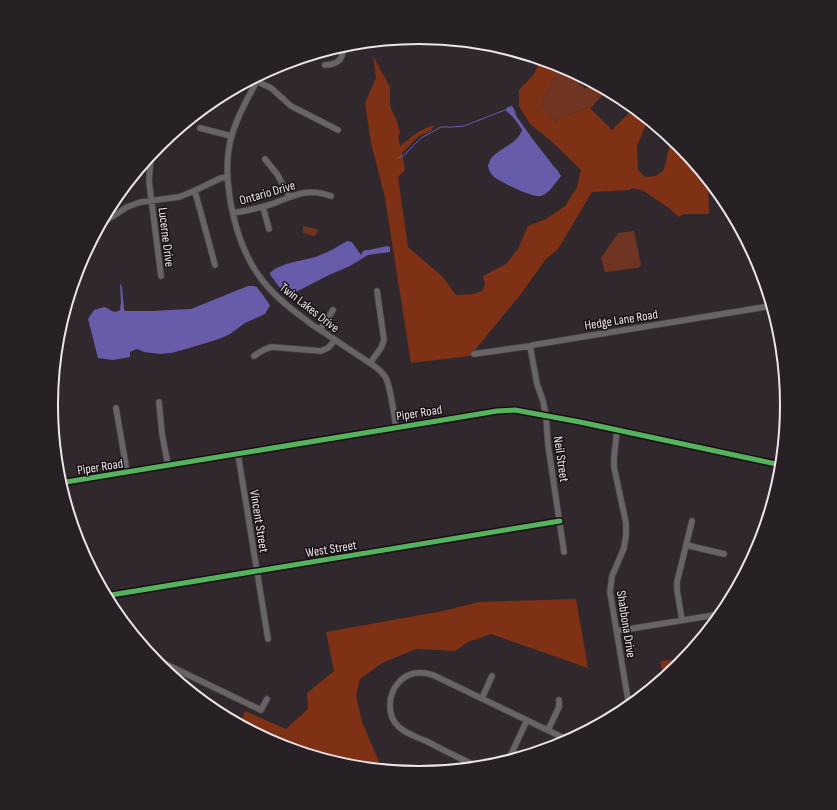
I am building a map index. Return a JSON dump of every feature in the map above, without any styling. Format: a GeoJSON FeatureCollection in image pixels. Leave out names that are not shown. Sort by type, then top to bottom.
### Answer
{"type":"FeatureCollection","features":[{"type":"Feature","properties":{"kind":"street"},"geometry":{"type":"LineString","coordinates":[[325,64],[336,63],[339,61],[342,56],[342,52]]}},
{"type":"Feature","properties":{"kind":"street"},"geometry":{"type":"LineString","coordinates":[[258,82],[271,88],[291,106],[338,130]]}},
{"type":"Feature","properties":{"kind":"street","name":"Twin Lakes Drive"},"geometry":{"type":"LineString","coordinates":[[252,85],[231,136],[227,158],[227,177],[233,213],[244,250],[262,280],[288,308],[381,371],[387,380],[396,427]]}},
{"type":"Feature","properties":{"kind":"street"},"geometry":{"type":"LineString","coordinates":[[200,128],[231,136]]}},
{"type":"Feature","properties":{"kind":"street"},"geometry":{"type":"LineString","coordinates":[[265,159],[277,174],[289,196]]}},
{"type":"Feature","properties":{"kind":"street","name":"Lucerne Drive"},"geometry":{"type":"LineString","coordinates":[[150,163],[149,180],[161,276]]}},
{"type":"Feature","properties":{"kind":"street"},"geometry":{"type":"LineString","coordinates":[[110,218],[134,204],[151,200],[179,197],[221,178],[227,177]]}},
{"type":"Feature","properties":{"kind":"street"},"geometry":{"type":"LineString","coordinates":[[194,191],[215,265]]}},
{"type":"Feature","properties":{"kind":"street","name":"Ontario Drive"},"geometry":{"type":"LineString","coordinates":[[233,213],[263,206],[289,196],[308,192],[324,193],[331,196]]}},
{"type":"Feature","properties":{"kind":"street"},"geometry":{"type":"LineString","coordinates":[[263,206],[269,229]]}},
{"type":"Feature","properties":{"kind":"street"},"geometry":{"type":"LineString","coordinates":[[370,363],[386,343],[377,291]]}},
{"type":"Feature","properties":{"kind":"street","name":"Hedge Lane Road"},"geometry":{"type":"LineString","coordinates":[[474,354],[765,307]]}},
{"type":"Feature","properties":{"kind":"street"},"geometry":{"type":"LineString","coordinates":[[320,330],[333,310]]}},
{"type":"Feature","properties":{"kind":"street"},"geometry":{"type":"LineString","coordinates":[[254,356],[264,349],[272,347],[321,351],[328,348],[335,340]]}},
{"type":"Feature","properties":{"kind":"street","name":"Neil Street"},"geometry":{"type":"LineString","coordinates":[[530,346],[536,379],[546,416],[548,445],[564,552]]}},
{"type":"Feature","properties":{"kind":"street"},"geometry":{"type":"LineString","coordinates":[[159,402],[162,434],[168,465]]}},
{"type":"Feature","properties":{"kind":"street"},"geometry":{"type":"LineString","coordinates":[[116,408],[126,472]]}},
{"type":"Feature","properties":{"kind":"street","name":"Piper Road"},"geometry":{"type":"LineString","coordinates":[[66,482],[502,410],[515,410],[580,422],[774,464]]}},
{"type":"Feature","properties":{"kind":"street","name":"Shabbona Drive"},"geometry":{"type":"LineString","coordinates":[[617,430],[614,467],[625,517],[626,535],[624,548],[612,576],[610,592],[629,698]]}},
{"type":"Feature","properties":{"kind":"street","name":"Vincent Street"},"geometry":{"type":"LineString","coordinates":[[238,454],[268,639]]}},
{"type":"Feature","properties":{"kind":"street"},"geometry":{"type":"LineString","coordinates":[[682,620],[677,582],[692,520]]}},
{"type":"Feature","properties":{"kind":"street","name":"West Street"},"geometry":{"type":"LineString","coordinates":[[112,595],[560,521]]}},
{"type":"Feature","properties":{"kind":"street"},"geometry":{"type":"LineString","coordinates":[[686,545],[724,554]]}},
{"type":"Feature","properties":{"kind":"street"},"geometry":{"type":"LineString","coordinates":[[617,631],[712,615]]}},
{"type":"Feature","properties":{"kind":"street"},"geometry":{"type":"LineString","coordinates":[[169,666],[261,710],[268,699]]}},
{"type":"Feature","properties":{"kind":"street"},"geometry":{"type":"LineString","coordinates":[[469,762],[398,727],[392,718],[390,706],[392,694],[396,686],[403,678],[413,673],[422,672],[433,675],[562,737]]}},
{"type":"Feature","properties":{"kind":"street"},"geometry":{"type":"LineString","coordinates":[[482,698],[492,676]]}},
{"type":"Feature","properties":{"kind":"street"},"geometry":{"type":"LineString","coordinates":[[548,730],[559,707],[559,700]]}},
{"type":"Feature","properties":{"kind":"street"},"geometry":{"type":"LineString","coordinates":[[511,754],[527,720]]}},
{"type":"Feature","properties":{"kind":"shaded area"},"geometry":{"type":"Polygon","coordinates":[[[373,56],[390,87],[390,106],[400,132],[398,137],[400,146],[420,131],[434,125],[431,131],[419,136],[402,153],[405,170],[398,177],[408,247],[443,277],[456,295],[473,294],[482,291],[485,284],[483,276],[506,264],[518,249],[528,226],[546,219],[565,206],[577,187],[581,170],[550,140],[530,124],[519,106],[519,90],[534,74],[539,64],[557,71],[541,104],[550,117],[556,121],[589,107],[612,130],[629,113],[646,125],[637,146],[638,170],[645,177],[656,176],[664,170],[669,146],[690,167],[708,189],[709,214],[684,214],[679,217],[644,191],[632,188],[630,190],[592,192],[558,249],[546,259],[521,294],[470,356],[411,363],[385,198],[371,143],[365,103],[376,78],[373,56]]]}},
{"type":"Feature","properties":{"kind":"shaded area"},"geometry":{"type":"Polygon","coordinates":[[[557,71],[578,81],[578,83],[585,88],[591,88],[603,95],[590,109],[589,107],[556,121],[550,117],[541,104],[557,71]]]}},
{"type":"Feature","properties":{"kind":"shaded area"},"geometry":{"type":"Polygon","coordinates":[[[512,106],[521,123],[561,176],[544,195],[531,195],[510,186],[494,177],[489,169],[488,166],[493,156],[512,143],[520,135],[522,130],[515,119],[505,110],[512,106]]]}},
{"type":"Feature","properties":{"kind":"shaded area"},"geometry":{"type":"Polygon","coordinates":[[[303,226],[317,229],[318,231],[316,235],[314,236],[303,233],[303,226]]]}},
{"type":"Feature","properties":{"kind":"shaded area"},"geometry":{"type":"Polygon","coordinates":[[[634,231],[641,265],[638,268],[605,272],[601,258],[618,233],[634,231]]]}},
{"type":"Feature","properties":{"kind":"shaded area"},"geometry":{"type":"Polygon","coordinates":[[[347,241],[352,242],[361,255],[363,251],[387,246],[390,247],[390,252],[368,255],[350,266],[294,293],[284,293],[271,276],[270,273],[280,266],[318,256],[347,241]]]}},
{"type":"Feature","properties":{"kind":"shaded area"},"geometry":{"type":"Polygon","coordinates":[[[120,283],[122,287],[125,311],[191,309],[248,286],[257,287],[270,305],[265,314],[245,323],[230,334],[219,339],[171,353],[160,354],[144,352],[137,349],[130,352],[130,357],[113,360],[98,358],[88,319],[94,310],[104,307],[113,312],[120,310],[120,283]]]}},
{"type":"Feature","properties":{"kind":"shaded area"},"geometry":{"type":"Polygon","coordinates":[[[576,599],[588,668],[491,634],[468,642],[455,651],[416,649],[382,663],[360,679],[356,696],[362,722],[380,764],[348,759],[302,747],[280,739],[242,720],[245,711],[286,729],[308,709],[307,693],[334,671],[326,632],[443,611],[479,602],[576,599]]]}},
{"type":"Feature","properties":{"kind":"shaded area"},"geometry":{"type":"Polygon","coordinates":[[[674,660],[662,671],[660,661],[674,660]]]}},
{"type":"Feature","properties":{"kind":"waterway"},"geometry":{"type":"LineString","coordinates":[[398,158],[404,155],[421,138],[441,127],[464,126],[505,110]]}},
{"type":"Feature","properties":{"kind":"cycle path"},"geometry":{"type":"LineString","coordinates":[[66,482],[497,411],[515,410],[580,422],[774,464]]}},
{"type":"Feature","properties":{"kind":"cycle path"},"geometry":{"type":"LineString","coordinates":[[112,595],[560,521]]}}]}
